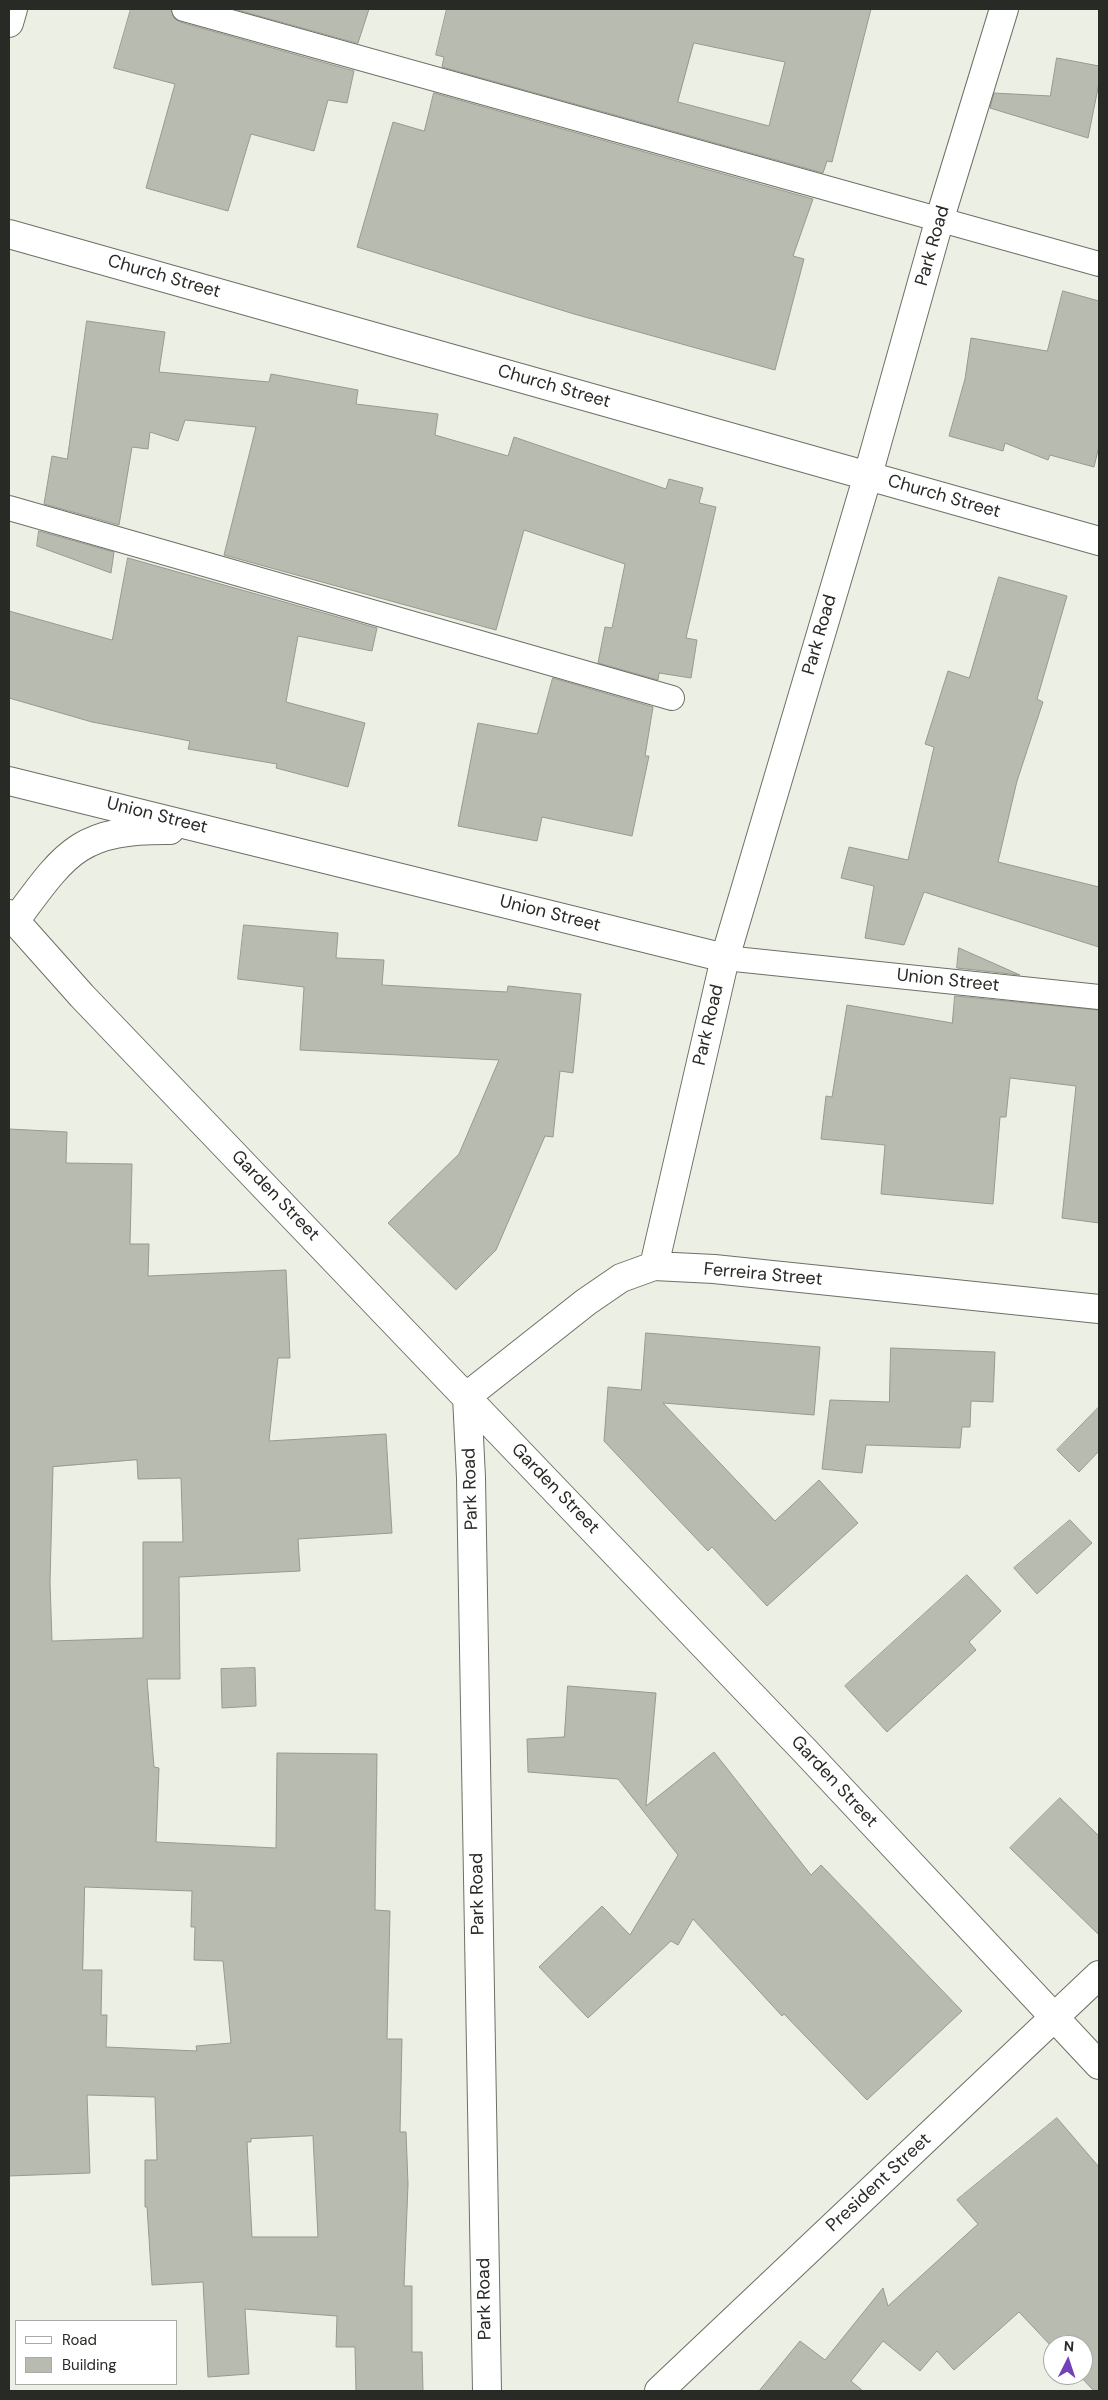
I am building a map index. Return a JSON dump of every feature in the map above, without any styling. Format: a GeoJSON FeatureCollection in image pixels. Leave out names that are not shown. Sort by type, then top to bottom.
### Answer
{"type":"FeatureCollection","features":[{"type":"Feature","properties":{"kind":"street"},"geometry":{"type":"LineString","coordinates":[[9,23],[13,9]]}},
{"type":"Feature","properties":{"kind":"street","name":"Park Road"},"geometry":{"type":"LineString","coordinates":[[654,1266],[725,958],[868,475],[940,218],[1004,9]]}},
{"type":"Feature","properties":{"kind":"street","name":"Church Street"},"geometry":{"type":"LineString","coordinates":[[9,234],[868,475],[1099,542]]}},
{"type":"Feature","properties":{"kind":"street","name":"Union Street"},"geometry":{"type":"LineString","coordinates":[[9,780],[725,958]]}},
{"type":"Feature","properties":{"kind":"street"},"geometry":{"type":"LineString","coordinates":[[12,918],[46,878],[73,852],[95,839],[126,830],[217,831]]}},
{"type":"Feature","properties":{"kind":"street","name":"Garden Street"},"geometry":{"type":"LineString","coordinates":[[12,918],[89,1003],[806,1752],[1099,2065]]}},
{"type":"Feature","properties":{"kind":"street","name":"Ferreira Street"},"geometry":{"type":"LineString","coordinates":[[467,1396],[586,1302],[622,1278],[654,1266],[714,1269],[1099,1308]]}},
{"type":"Feature","properties":{"kind":"street","name":"Park Road"},"geometry":{"type":"LineString","coordinates":[[467,1396],[471,1488],[487,2391]]}},
{"type":"Feature","properties":{"kind":"street","name":"President Street"},"geometry":{"type":"LineString","coordinates":[[659,2391],[1099,1975]]}},
{"type":"Feature","properties":{"kind":"lane"},"geometry":{"type":"LineString","coordinates":[[184,9],[940,218],[1099,264]]}},
{"type":"Feature","properties":{"kind":"lane"},"geometry":{"type":"LineString","coordinates":[[9,508],[256,581],[672,698]]}},
{"type":"Feature","properties":{"kind":"lane","name":"Union Street"},"geometry":{"type":"LineString","coordinates":[[725,958],[1099,997]]}},
{"type":"Feature","properties":{"kind":"building"},"geometry":{"type":"Polygon","coordinates":[[[131,9],[171,9],[174,18],[180,22],[354,71],[347,103],[328,100],[314,151],[251,134],[228,211],[146,188],[175,84],[114,68],[131,9]]]}},
{"type":"Feature","properties":{"kind":"building"},"geometry":{"type":"Polygon","coordinates":[[[234,9],[369,9],[358,43],[234,9]]]}},
{"type":"Feature","properties":{"kind":"building"},"geometry":{"type":"Polygon","coordinates":[[[447,9],[871,9],[832,162],[827,161],[823,173],[442,67],[444,57],[436,55],[447,9]],[[694,43],[678,102],[769,126],[785,62],[694,43]]]}},
{"type":"Feature","properties":{"kind":"building"},"geometry":{"type":"Polygon","coordinates":[[[1057,58],[1099,66],[1099,83],[1088,138],[990,108],[994,93],[1050,96],[1057,58]]]}},
{"type":"Feature","properties":{"kind":"building"},"geometry":{"type":"Polygon","coordinates":[[[434,93],[813,199],[793,256],[804,259],[775,370],[574,314],[357,247],[393,122],[424,131],[434,93]]]}},
{"type":"Feature","properties":{"kind":"building"},"geometry":{"type":"Polygon","coordinates":[[[1063,291],[1099,301],[1099,446],[1094,467],[1050,455],[1048,460],[1005,443],[1003,451],[949,436],[965,379],[971,338],[1047,351],[1063,291]]]}},
{"type":"Feature","properties":{"kind":"building"},"geometry":{"type":"Polygon","coordinates":[[[87,321],[165,332],[159,372],[269,382],[271,374],[358,390],[356,404],[438,414],[435,435],[508,456],[514,437],[666,489],[669,479],[703,488],[699,503],[716,507],[686,638],[697,640],[691,678],[659,673],[658,680],[598,663],[605,627],[612,628],[625,564],[524,530],[496,630],[224,555],[256,427],[185,420],[178,441],[150,432],[148,449],[132,447],[119,525],[44,504],[52,456],[67,459],[87,321]]]}},
{"type":"Feature","properties":{"kind":"building"},"geometry":{"type":"Polygon","coordinates":[[[39,531],[114,552],[111,573],[37,546],[39,531]]]}},
{"type":"Feature","properties":{"kind":"building"},"geometry":{"type":"Polygon","coordinates":[[[128,558],[377,628],[372,651],[298,636],[286,702],[365,723],[348,787],[276,768],[277,764],[188,749],[190,741],[92,722],[9,698],[9,611],[112,640],[128,558]]]}},
{"type":"Feature","properties":{"kind":"building"},"geometry":{"type":"Polygon","coordinates":[[[999,577],[1067,596],[1037,699],[1043,702],[1017,781],[998,862],[1099,887],[1099,947],[924,892],[904,945],[865,938],[874,886],[841,878],[849,847],[908,860],[934,747],[925,744],[948,671],[969,678],[999,577]]]}},
{"type":"Feature","properties":{"kind":"building"},"geometry":{"type":"Polygon","coordinates":[[[553,678],[653,707],[645,756],[649,756],[632,836],[542,817],[537,841],[458,826],[478,723],[537,734],[553,678]]]}},
{"type":"Feature","properties":{"kind":"building"},"geometry":{"type":"Polygon","coordinates":[[[244,925],[338,933],[336,958],[384,960],[382,985],[507,992],[508,986],[581,994],[573,1073],[560,1071],[553,1137],[545,1136],[496,1250],[456,1290],[388,1223],[459,1154],[499,1060],[300,1050],[304,987],[238,979],[244,925]]]}},
{"type":"Feature","properties":{"kind":"building"},"geometry":{"type":"Polygon","coordinates":[[[959,948],[1020,975],[957,968],[959,948]]]}},
{"type":"Feature","properties":{"kind":"building"},"geometry":{"type":"Polygon","coordinates":[[[955,996],[1099,1010],[1099,1223],[1062,1218],[1076,1086],[1010,1078],[1006,1117],[1000,1117],[993,1204],[881,1194],[885,1145],[821,1139],[826,1096],[832,1097],[847,1005],[952,1023],[955,996]]]}},
{"type":"Feature","properties":{"kind":"building"},"geometry":{"type":"Polygon","coordinates":[[[9,1129],[67,1132],[66,1163],[132,1164],[130,1244],[149,1244],[148,1276],[286,1270],[290,1358],[278,1358],[269,1441],[386,1434],[392,1533],[298,1539],[300,1571],[179,1577],[180,1679],[147,1679],[154,1767],[159,1768],[156,1842],[276,1848],[277,1753],[377,1754],[375,1910],[390,1911],[387,2039],[402,2039],[400,2132],[406,2132],[408,2184],[404,2286],[412,2286],[412,2352],[422,2352],[423,2391],[356,2391],[355,2347],[336,2347],[337,2316],[245,2309],[249,2374],[208,2377],[203,2282],[152,2285],[147,2207],[145,2207],[145,2160],[157,2160],[155,2097],[87,2095],[90,2173],[9,2176],[9,1129]],[[137,1460],[53,1467],[50,1582],[52,1641],[143,1638],[143,1542],[183,1542],[181,1478],[138,1479],[137,1460]],[[85,1887],[83,1970],[102,1970],[101,2015],[107,2015],[106,2047],[197,2051],[196,2046],[231,2043],[223,1961],[194,1960],[195,1927],[191,1927],[192,1891],[85,1887]],[[313,2136],[251,2139],[251,2142],[247,2142],[252,2237],[318,2237],[313,2136]]]}},
{"type":"Feature","properties":{"kind":"building"},"geometry":{"type":"Polygon","coordinates":[[[646,1333],[820,1347],[814,1415],[663,1403],[775,1521],[819,1480],[858,1523],[767,1606],[712,1547],[708,1551],[604,1441],[608,1387],[641,1390],[646,1333]]]}},
{"type":"Feature","properties":{"kind":"building"},"geometry":{"type":"Polygon","coordinates":[[[891,1348],[995,1352],[993,1402],[971,1401],[970,1427],[962,1427],[960,1448],[866,1445],[862,1473],[822,1469],[830,1400],[889,1402],[891,1348]]]}},
{"type":"Feature","properties":{"kind":"building"},"geometry":{"type":"Polygon","coordinates":[[[1099,1407],[1099,1451],[1079,1472],[1057,1450],[1099,1407]]]}},
{"type":"Feature","properties":{"kind":"building"},"geometry":{"type":"Polygon","coordinates":[[[1070,1520],[1092,1543],[1037,1594],[1014,1568],[1070,1520]]]}},
{"type":"Feature","properties":{"kind":"building"},"geometry":{"type":"Polygon","coordinates":[[[967,1575],[1001,1611],[969,1642],[976,1650],[887,1732],[845,1686],[967,1575]]]}},
{"type":"Feature","properties":{"kind":"building"},"geometry":{"type":"Polygon","coordinates":[[[255,1668],[256,1706],[222,1708],[221,1669],[255,1668]]]}},
{"type":"Feature","properties":{"kind":"building"},"geometry":{"type":"Polygon","coordinates":[[[568,1686],[656,1693],[646,1806],[714,1752],[811,1875],[821,1865],[962,2011],[867,2100],[784,2014],[782,2016],[693,1919],[678,1945],[671,1941],[588,2018],[539,1967],[602,1906],[630,1935],[678,1855],[618,1779],[528,1772],[527,1739],[564,1737],[568,1686]]]}},
{"type":"Feature","properties":{"kind":"building"},"geometry":{"type":"Polygon","coordinates":[[[1060,1798],[1099,1836],[1099,1935],[1010,1848],[1060,1798]]]}},
{"type":"Feature","properties":{"kind":"building"},"geometry":{"type":"Polygon","coordinates":[[[1057,2118],[1099,2167],[1099,2391],[1094,2391],[1088,2385],[1093,2385],[1093,2335],[1043,2335],[1043,2337],[1019,2312],[954,2370],[937,2351],[920,2371],[883,2341],[851,2381],[863,2391],[759,2391],[800,2341],[825,2360],[883,2288],[888,2306],[978,2224],[957,2200],[1057,2118]]]}}]}
